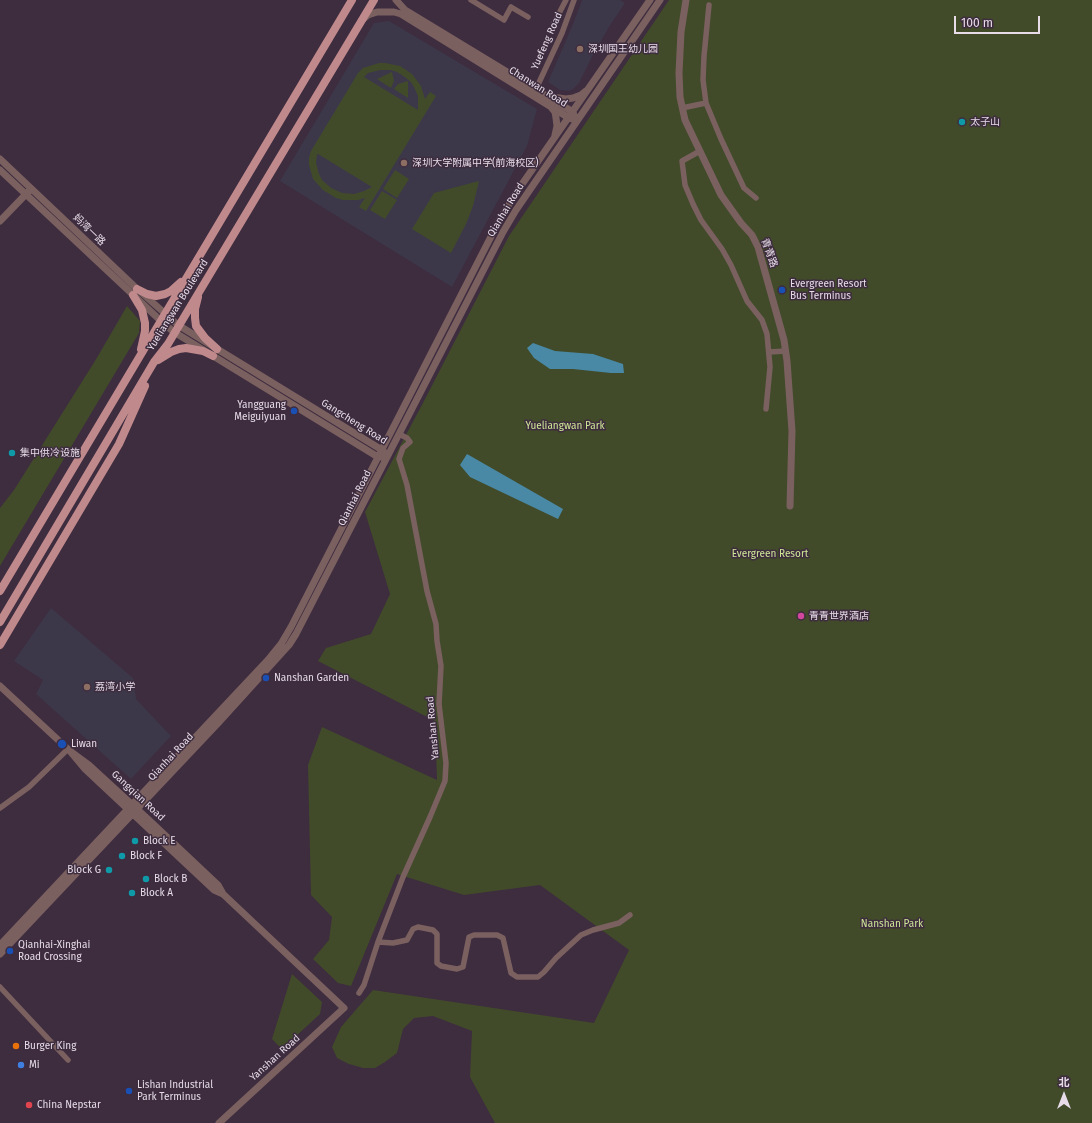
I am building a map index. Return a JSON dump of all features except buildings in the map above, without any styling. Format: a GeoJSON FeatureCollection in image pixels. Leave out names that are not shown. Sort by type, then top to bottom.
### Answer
{"type":"FeatureCollection","features":[{"type":"Feature","properties":{"kind":"main road","name":"Yueliangwan Boulevard"},"geometry":{"type":"LineString","coordinates":[[0,622],[152,366],[168,344],[374,0]]}},
{"type":"Feature","properties":{"kind":"main road","name":"Yueliangwan Boulevard"},"geometry":{"type":"LineString","coordinates":[[0,591],[350,2]]}},
{"type":"Feature","properties":{"kind":"main road"},"geometry":{"type":"LineString","coordinates":[[135,292],[156,296],[164,294],[171,291],[188,275]]}},
{"type":"Feature","properties":{"kind":"main road"},"geometry":{"type":"LineString","coordinates":[[202,286],[197,298],[195,309],[196,326],[215,353]]}},
{"type":"Feature","properties":{"kind":"main road"},"geometry":{"type":"LineString","coordinates":[[135,292],[145,323],[144,339],[137,361]]}},
{"type":"Feature","properties":{"kind":"main road"},"geometry":{"type":"LineString","coordinates":[[0,645],[119,444],[147,382],[152,366],[171,352],[178,349],[186,348],[215,353]]}},
{"type":"Feature","properties":{"kind":"street","name":"Chanwan Road"},"geometry":{"type":"LineString","coordinates":[[396,0],[405,10],[548,96],[578,120]]}},
{"type":"Feature","properties":{"kind":"street"},"geometry":{"type":"LineString","coordinates":[[471,0],[504,20],[511,7],[528,16]]}},
{"type":"Feature","properties":{"kind":"street"},"geometry":{"type":"LineString","coordinates":[[553,25],[567,0],[574,2]]}},
{"type":"Feature","properties":{"kind":"street","name":"Qianhai Road"},"geometry":{"type":"LineString","coordinates":[[0,954],[281,644],[500,219],[518,190],[650,0]]}},
{"type":"Feature","properties":{"kind":"street","name":"Qianhai Road"},"geometry":{"type":"LineString","coordinates":[[0,945],[281,656],[289,645],[300,628],[503,232],[516,210],[660,0]]}},
{"type":"Feature","properties":{"kind":"street","name":"青青路"},"geometry":{"type":"LineString","coordinates":[[686,0],[679,59],[679,85],[682,108],[686,120],[721,195],[741,223],[752,235],[758,247],[781,326],[786,351],[792,431],[790,506]]}},
{"type":"Feature","properties":{"kind":"street","name":"Yuefeng Road"},"geometry":{"type":"LineString","coordinates":[[536,89],[562,33],[574,2]]}},
{"type":"Feature","properties":{"kind":"street"},"geometry":{"type":"LineString","coordinates":[[709,5],[703,80],[706,103],[720,139],[744,188],[756,198]]}},
{"type":"Feature","properties":{"kind":"street","name":"Chanwan Road"},"geometry":{"type":"LineString","coordinates":[[361,21],[368,15],[377,12],[394,12],[401,14],[551,107],[571,115]]}},
{"type":"Feature","properties":{"kind":"street"},"geometry":{"type":"LineString","coordinates":[[548,96],[573,98],[589,88]]}},
{"type":"Feature","properties":{"kind":"street"},"geometry":{"type":"LineString","coordinates":[[682,108],[706,103]]}},
{"type":"Feature","properties":{"kind":"street"},"geometry":{"type":"LineString","coordinates":[[551,107],[555,112],[556,118],[556,132],[553,140]]}},
{"type":"Feature","properties":{"kind":"street"},"geometry":{"type":"LineString","coordinates":[[700,151],[682,161],[683,174],[688,194],[701,220],[722,249],[747,301],[762,320],[768,334],[770,367],[766,409]]}},
{"type":"Feature","properties":{"kind":"street","name":"妈湾一路"},"geometry":{"type":"LineString","coordinates":[[0,159],[28,191],[163,318]]}},
{"type":"Feature","properties":{"kind":"street","name":"妈湾一路"},"geometry":{"type":"LineString","coordinates":[[0,170],[28,191]]}},
{"type":"Feature","properties":{"kind":"street"},"geometry":{"type":"LineString","coordinates":[[0,221],[28,191]]}},
{"type":"Feature","properties":{"kind":"street","name":"Gangcheng Road"},"geometry":{"type":"LineString","coordinates":[[163,318],[176,329],[378,457],[387,458]]}},
{"type":"Feature","properties":{"kind":"street"},"geometry":{"type":"LineString","coordinates":[[769,352],[786,351]]}},
{"type":"Feature","properties":{"kind":"street","name":"Gangcheng Road"},"geometry":{"type":"LineString","coordinates":[[215,353],[382,450],[387,458]]}},
{"type":"Feature","properties":{"kind":"street","name":"Yanshan Road"},"geometry":{"type":"LineString","coordinates":[[359,993],[364,985],[378,942],[403,877],[430,818],[445,780],[446,763],[439,704],[441,666],[436,624],[407,485],[399,458],[403,448],[410,442],[407,438],[399,434]]}},
{"type":"Feature","properties":{"kind":"street","name":"Gangqian Road"},"geometry":{"type":"LineString","coordinates":[[0,686],[69,750],[85,769],[132,809],[214,890],[223,894],[344,1008]]}},
{"type":"Feature","properties":{"kind":"street"},"geometry":{"type":"LineString","coordinates":[[0,808],[29,787],[69,750]]}},
{"type":"Feature","properties":{"kind":"street"},"geometry":{"type":"LineString","coordinates":[[378,942],[393,943],[407,940],[413,929],[418,927],[433,930],[436,934],[437,963],[441,966],[457,969],[463,967],[469,938],[474,935],[497,935],[503,938],[511,973],[516,977],[538,977],[581,935],[619,923],[630,915]]}},
{"type":"Feature","properties":{"kind":"street"},"geometry":{"type":"LineString","coordinates":[[0,988],[68,1060]]}},
{"type":"Feature","properties":{"kind":"street","name":"Yanshan Road"},"geometry":{"type":"LineString","coordinates":[[219,1123],[344,1008]]}},
{"type":"Feature","properties":{"kind":"shaded area","name":"深圳国王幼儿园"},"geometry":{"type":"Polygon","coordinates":[[[582,0],[620,0],[625,3],[609,27],[579,83],[569,91],[560,90],[548,82],[582,0]]]}},
{"type":"Feature","properties":{"kind":"shaded area","name":"深圳大学附属中学(前海校区)"},"geometry":{"type":"Polygon","coordinates":[[[389,21],[537,109],[527,146],[452,287],[280,181],[374,23],[389,21]]]}},
{"type":"Feature","properties":{"kind":"shaded area","name":"荔湾小学"},"geometry":{"type":"Polygon","coordinates":[[[51,608],[133,678],[136,699],[171,736],[131,779],[36,694],[43,680],[14,661],[51,608]]]}},
{"type":"Feature","properties":{"kind":"green space"},"geometry":{"type":"Polygon","coordinates":[[[669,0],[1092,0],[1092,1123],[495,1123],[470,1077],[472,1031],[433,1016],[414,1018],[403,1029],[397,1053],[375,1068],[363,1068],[349,1064],[337,1058],[332,1047],[341,1027],[373,990],[594,1023],[629,950],[540,885],[464,895],[397,874],[351,986],[338,983],[313,959],[329,940],[332,917],[311,895],[308,765],[322,727],[437,780],[435,721],[318,661],[326,648],[371,634],[390,594],[365,512],[509,236],[669,0]]]}},
{"type":"Feature","properties":{"kind":"green space"},"geometry":{"type":"Polygon","coordinates":[[[379,63],[400,66],[412,74],[421,86],[425,99],[430,92],[436,96],[366,211],[359,207],[365,198],[358,200],[343,200],[336,198],[323,190],[313,179],[309,165],[311,151],[358,73],[363,68],[379,63]],[[380,70],[368,73],[364,77],[418,110],[418,96],[411,82],[397,72],[391,70],[380,70]],[[318,154],[316,163],[319,174],[322,180],[331,188],[342,193],[354,194],[372,187],[318,154]]]}},
{"type":"Feature","properties":{"kind":"green space"},"geometry":{"type":"Polygon","coordinates":[[[392,72],[394,81],[391,88],[377,79],[392,72]]]}},
{"type":"Feature","properties":{"kind":"green space"},"geometry":{"type":"Polygon","coordinates":[[[408,81],[408,98],[394,89],[398,84],[408,81]]]}},
{"type":"Feature","properties":{"kind":"green space"},"geometry":{"type":"Polygon","coordinates":[[[395,170],[409,179],[397,198],[383,189],[395,170]]]}},
{"type":"Feature","properties":{"kind":"green space"},"geometry":{"type":"Polygon","coordinates":[[[479,181],[473,206],[466,224],[451,253],[412,229],[434,193],[479,181]]]}},
{"type":"Feature","properties":{"kind":"green space"},"geometry":{"type":"Polygon","coordinates":[[[382,191],[397,200],[385,219],[370,210],[382,191]]]}},
{"type":"Feature","properties":{"kind":"green space"},"geometry":{"type":"Polygon","coordinates":[[[127,306],[140,321],[139,333],[0,566],[0,508],[14,490],[95,361],[127,306]]]}},
{"type":"Feature","properties":{"kind":"green space"},"geometry":{"type":"Polygon","coordinates":[[[292,974],[322,1002],[320,1014],[282,1049],[272,1039],[292,974]]]}},
{"type":"Feature","properties":{"kind":"water"},"geometry":{"type":"Polygon","coordinates":[[[533,343],[555,351],[593,354],[623,364],[624,373],[573,369],[550,369],[534,358],[527,348],[533,343]]]}},
{"type":"Feature","properties":{"kind":"water"},"geometry":{"type":"Polygon","coordinates":[[[467,454],[563,509],[558,519],[470,477],[460,465],[467,454]]]}},
{"type":"Feature","properties":{"kind":"place","name":"深圳国王幼儿园"},"geometry":{"type":"Point","coordinates":[580,49]}},
{"type":"Feature","properties":{"kind":"place","name":"太子山"},"geometry":{"type":"Point","coordinates":[962,122]}},
{"type":"Feature","properties":{"kind":"place","name":"深圳大学附属中学(前海校区)"},"geometry":{"type":"Point","coordinates":[404,163]}},
{"type":"Feature","properties":{"kind":"place","name":"Evergreen Resort Bus Terminus"},"geometry":{"type":"Point","coordinates":[782,290]}},
{"type":"Feature","properties":{"kind":"place","name":"Yangguang Meiguiyuan"},"geometry":{"type":"Point","coordinates":[294,411]}},
{"type":"Feature","properties":{"kind":"place","name":"集中供冷设施"},"geometry":{"type":"Point","coordinates":[12,453]}},
{"type":"Feature","properties":{"kind":"place","name":"青青世界酒店"},"geometry":{"type":"Point","coordinates":[801,616]}},
{"type":"Feature","properties":{"kind":"place","name":"Nanshan Garden"},"geometry":{"type":"Point","coordinates":[266,678]}},
{"type":"Feature","properties":{"kind":"place","name":"荔湾小学"},"geometry":{"type":"Point","coordinates":[87,687]}},
{"type":"Feature","properties":{"kind":"place","name":"Liwan"},"geometry":{"type":"Point","coordinates":[62,744]}},
{"type":"Feature","properties":{"kind":"place","name":"Block E"},"geometry":{"type":"Point","coordinates":[135,841]}},
{"type":"Feature","properties":{"kind":"place","name":"Block F"},"geometry":{"type":"Point","coordinates":[122,856]}},
{"type":"Feature","properties":{"kind":"place","name":"Block G"},"geometry":{"type":"Point","coordinates":[109,870]}},
{"type":"Feature","properties":{"kind":"place","name":"Block B"},"geometry":{"type":"Point","coordinates":[146,879]}},
{"type":"Feature","properties":{"kind":"place","name":"Block A"},"geometry":{"type":"Point","coordinates":[132,893]}},
{"type":"Feature","properties":{"kind":"place","name":"Qianhai-Xinghai Road Crossing"},"geometry":{"type":"Point","coordinates":[10,951]}},
{"type":"Feature","properties":{"kind":"place","name":"Burger King"},"geometry":{"type":"Point","coordinates":[16,1046]}},
{"type":"Feature","properties":{"kind":"place","name":"Mi"},"geometry":{"type":"Point","coordinates":[21,1065]}},
{"type":"Feature","properties":{"kind":"place","name":"Lishan Industrial Park Terminus"},"geometry":{"type":"Point","coordinates":[129,1091]}},
{"type":"Feature","properties":{"kind":"place","name":"China Nepstar"},"geometry":{"type":"Point","coordinates":[29,1105]}},
{"type":"Feature","properties":{"kind":"park label","name":"Yueliangwan Park"},"geometry":{"type":"Point","coordinates":[565,426]}},
{"type":"Feature","properties":{"kind":"park label","name":"Evergreen Resort"},"geometry":{"type":"Point","coordinates":[770,554]}},
{"type":"Feature","properties":{"kind":"park label","name":"Nanshan Park"},"geometry":{"type":"Point","coordinates":[892,924]}}]}
